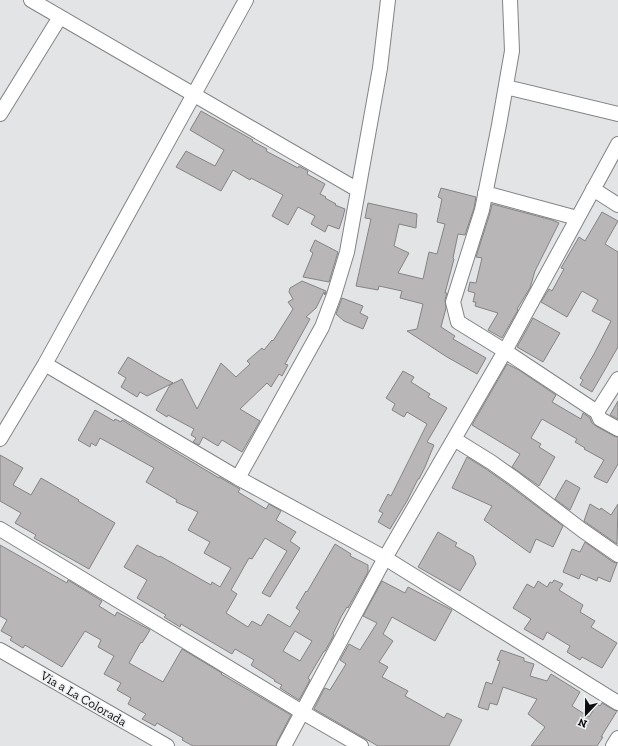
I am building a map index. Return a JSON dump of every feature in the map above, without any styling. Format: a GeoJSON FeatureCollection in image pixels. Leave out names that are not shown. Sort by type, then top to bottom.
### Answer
{"type":"FeatureCollection","features":[{"type":"Feature","properties":{"kind":"street"},"geometry":{"type":"LineString","coordinates":[[31,0],[358,190]]}},
{"type":"Feature","properties":{"kind":"street"},"geometry":{"type":"LineString","coordinates":[[0,439],[45,364],[246,0]]}},
{"type":"Feature","properties":{"kind":"street"},"geometry":{"type":"LineString","coordinates":[[238,478],[322,327],[334,295],[347,252],[380,68],[388,0]]}},
{"type":"Feature","properties":{"kind":"street"},"geometry":{"type":"LineString","coordinates":[[510,0],[512,51],[482,210],[453,302],[458,322],[505,350],[597,412],[600,419],[618,429]]}},
{"type":"Feature","properties":{"kind":"street"},"geometry":{"type":"LineString","coordinates":[[0,114],[60,17]]}},
{"type":"Feature","properties":{"kind":"street"},"geometry":{"type":"LineString","coordinates":[[506,86],[618,114]]}},
{"type":"Feature","properties":{"kind":"street"},"geometry":{"type":"LineString","coordinates":[[284,746],[385,558],[505,350],[618,144]]}},
{"type":"Feature","properties":{"kind":"street"},"geometry":{"type":"LineString","coordinates":[[593,189],[618,205]]}},
{"type":"Feature","properties":{"kind":"street"},"geometry":{"type":"LineString","coordinates":[[485,193],[577,218]]}},
{"type":"Feature","properties":{"kind":"street"},"geometry":{"type":"LineString","coordinates":[[45,364],[238,478],[385,558],[618,703]]}},
{"type":"Feature","properties":{"kind":"street"},"geometry":{"type":"LineString","coordinates":[[597,412],[618,379]]}},
{"type":"Feature","properties":{"kind":"street"},"geometry":{"type":"LineString","coordinates":[[454,439],[491,462],[618,555]]}},
{"type":"Feature","properties":{"kind":"street"},"geometry":{"type":"LineString","coordinates":[[0,529],[302,712],[361,746]]}},
{"type":"Feature","properties":{"kind":"street","name":"Via a La Colorada"},"geometry":{"type":"LineString","coordinates":[[0,650],[168,746]]}},
{"type":"Feature","properties":{"kind":"street"},"geometry":{"type":"LineString","coordinates":[[613,746],[618,738]]}},
{"type":"Feature","properties":{"kind":"building"},"geometry":{"type":"Polygon","coordinates":[[[201,111],[253,140],[252,141],[267,149],[266,151],[298,168],[299,166],[308,171],[307,174],[325,184],[320,194],[336,204],[335,205],[345,209],[339,229],[328,225],[325,232],[311,224],[315,216],[298,207],[288,225],[272,216],[283,195],[251,178],[250,180],[233,170],[221,191],[176,167],[186,151],[215,166],[224,150],[190,130],[201,111]]]}},
{"type":"Feature","properties":{"kind":"building"},"geometry":{"type":"Polygon","coordinates":[[[441,188],[476,197],[465,235],[458,234],[454,259],[445,293],[447,293],[445,300],[446,308],[441,327],[455,336],[453,339],[486,358],[477,374],[447,357],[407,331],[417,329],[423,304],[400,298],[402,291],[379,286],[378,290],[356,286],[371,219],[365,218],[368,203],[417,214],[416,228],[399,224],[394,246],[409,253],[398,273],[423,279],[429,252],[437,254],[445,224],[437,222],[442,199],[438,197],[441,188]]]}},
{"type":"Feature","properties":{"kind":"building"},"geometry":{"type":"Polygon","coordinates":[[[492,204],[559,223],[535,271],[530,288],[502,338],[488,330],[498,313],[475,306],[476,302],[473,302],[475,293],[468,291],[470,282],[476,283],[482,258],[476,257],[492,204]]]}},
{"type":"Feature","properties":{"kind":"building"},"geometry":{"type":"Polygon","coordinates":[[[602,212],[618,221],[605,244],[618,252],[618,347],[592,392],[580,385],[583,380],[580,378],[611,321],[592,311],[598,300],[582,291],[567,317],[541,302],[549,289],[552,291],[564,269],[561,268],[579,237],[585,241],[602,212]]]}},
{"type":"Feature","properties":{"kind":"building"},"geometry":{"type":"Polygon","coordinates":[[[315,240],[338,252],[329,282],[303,277],[313,253],[310,251],[315,240]]]}},
{"type":"Feature","properties":{"kind":"building"},"geometry":{"type":"Polygon","coordinates":[[[302,281],[326,291],[325,295],[324,292],[316,308],[306,317],[310,319],[285,364],[288,365],[282,376],[279,374],[271,387],[267,383],[240,409],[260,421],[242,452],[222,440],[218,446],[203,437],[199,445],[193,442],[196,438],[191,435],[194,429],[168,415],[167,417],[156,410],[170,385],[182,379],[197,409],[221,363],[236,377],[250,364],[247,361],[262,348],[264,350],[272,340],[273,341],[293,309],[288,302],[293,299],[289,292],[290,288],[302,281]]]}},
{"type":"Feature","properties":{"kind":"building"},"geometry":{"type":"Polygon","coordinates":[[[342,298],[363,306],[360,313],[368,317],[363,329],[344,321],[336,314],[342,298]]]}},
{"type":"Feature","properties":{"kind":"building"},"geometry":{"type":"Polygon","coordinates":[[[533,318],[560,333],[543,362],[517,347],[533,318]]]}},
{"type":"Feature","properties":{"kind":"building"},"geometry":{"type":"Polygon","coordinates":[[[128,357],[173,383],[147,396],[140,392],[137,397],[121,387],[126,378],[118,373],[128,357]]]}},
{"type":"Feature","properties":{"kind":"building"},"geometry":{"type":"Polygon","coordinates":[[[507,364],[519,370],[556,395],[552,402],[581,419],[583,413],[590,418],[592,423],[596,426],[618,437],[618,464],[607,483],[594,477],[604,460],[584,449],[585,448],[575,442],[577,439],[542,419],[531,438],[541,444],[539,447],[555,457],[539,486],[512,467],[520,454],[472,425],[507,364]]]}},
{"type":"Feature","properties":{"kind":"building"},"geometry":{"type":"Polygon","coordinates":[[[403,371],[414,377],[411,382],[430,394],[428,397],[447,408],[427,442],[434,445],[425,467],[390,529],[378,522],[383,513],[379,511],[388,494],[391,496],[427,424],[407,412],[404,417],[392,410],[395,404],[386,398],[403,371]]]}},
{"type":"Feature","properties":{"kind":"building"},"geometry":{"type":"Polygon","coordinates":[[[618,401],[618,419],[610,415],[618,401]]]}},
{"type":"Feature","properties":{"kind":"building"},"geometry":{"type":"Polygon","coordinates":[[[95,410],[114,421],[115,419],[121,422],[122,420],[240,489],[238,492],[266,509],[269,504],[281,511],[276,520],[296,532],[290,541],[300,548],[270,597],[262,593],[287,551],[265,538],[252,559],[249,558],[231,590],[237,594],[226,613],[248,627],[252,621],[261,626],[268,614],[290,627],[300,611],[296,608],[335,544],[351,554],[350,556],[368,565],[368,572],[348,608],[347,607],[341,617],[333,634],[334,635],[325,651],[308,678],[310,680],[299,700],[280,688],[282,685],[251,665],[254,660],[235,649],[232,654],[181,624],[180,627],[164,617],[166,615],[137,598],[147,580],[124,567],[137,545],[159,557],[160,556],[211,585],[212,582],[220,587],[231,568],[204,553],[210,542],[188,530],[198,512],[176,502],[177,500],[146,482],[154,468],[100,438],[96,446],[91,443],[90,447],[78,440],[95,410]],[[295,631],[283,651],[300,661],[312,641],[295,631]]]}},
{"type":"Feature","properties":{"kind":"building"},"geometry":{"type":"Polygon","coordinates":[[[0,455],[23,468],[13,485],[31,495],[41,478],[115,523],[89,569],[34,538],[36,535],[15,523],[21,513],[0,501],[0,455]]]}},
{"type":"Feature","properties":{"kind":"building"},"geometry":{"type":"Polygon","coordinates":[[[467,457],[510,486],[563,526],[553,547],[536,539],[530,553],[484,520],[492,506],[452,488],[467,457]]]}},
{"type":"Feature","properties":{"kind":"building"},"geometry":{"type":"Polygon","coordinates":[[[566,480],[580,488],[570,510],[555,499],[566,480]]]}},
{"type":"Feature","properties":{"kind":"building"},"geometry":{"type":"Polygon","coordinates":[[[590,504],[600,510],[601,508],[611,515],[618,504],[617,544],[584,521],[590,504]]]}},
{"type":"Feature","properties":{"kind":"building"},"geometry":{"type":"Polygon","coordinates":[[[438,532],[457,543],[455,546],[473,556],[476,564],[460,591],[418,567],[438,532]]]}},
{"type":"Feature","properties":{"kind":"building"},"geometry":{"type":"Polygon","coordinates":[[[585,542],[613,562],[617,563],[610,582],[598,577],[597,581],[581,574],[579,579],[563,572],[572,549],[580,552],[585,542]]]}},
{"type":"Feature","properties":{"kind":"building"},"geometry":{"type":"Polygon","coordinates":[[[0,545],[67,583],[68,580],[102,601],[99,606],[115,616],[117,612],[150,630],[129,663],[163,682],[182,649],[291,715],[276,746],[193,746],[182,740],[183,738],[157,723],[155,726],[142,719],[146,714],[128,704],[131,698],[117,690],[121,683],[104,674],[114,656],[98,647],[101,640],[85,631],[62,667],[25,645],[23,648],[10,640],[12,637],[1,631],[7,620],[0,616],[0,545]]]}},
{"type":"Feature","properties":{"kind":"building"},"geometry":{"type":"Polygon","coordinates":[[[554,580],[563,584],[559,590],[583,605],[580,612],[595,621],[591,627],[617,643],[602,668],[582,657],[580,660],[567,652],[570,646],[547,632],[543,640],[524,629],[531,619],[513,608],[527,584],[534,588],[538,581],[547,587],[550,582],[552,583],[554,580]]]}},
{"type":"Feature","properties":{"kind":"building"},"geometry":{"type":"Polygon","coordinates":[[[382,581],[405,593],[408,587],[452,610],[435,641],[392,617],[383,634],[393,641],[379,662],[388,667],[382,677],[408,691],[405,696],[444,718],[447,713],[462,720],[449,746],[378,746],[314,709],[324,689],[330,690],[346,664],[340,660],[349,644],[360,650],[377,623],[363,616],[382,581]]]}},
{"type":"Feature","properties":{"kind":"building"},"geometry":{"type":"Polygon","coordinates":[[[501,650],[524,658],[524,661],[534,664],[530,676],[547,681],[551,674],[580,692],[572,706],[589,717],[597,704],[600,706],[602,703],[617,711],[597,746],[531,746],[545,727],[528,714],[537,699],[503,687],[497,705],[490,703],[488,710],[478,707],[486,682],[492,684],[500,661],[497,660],[501,650]]]}}]}
